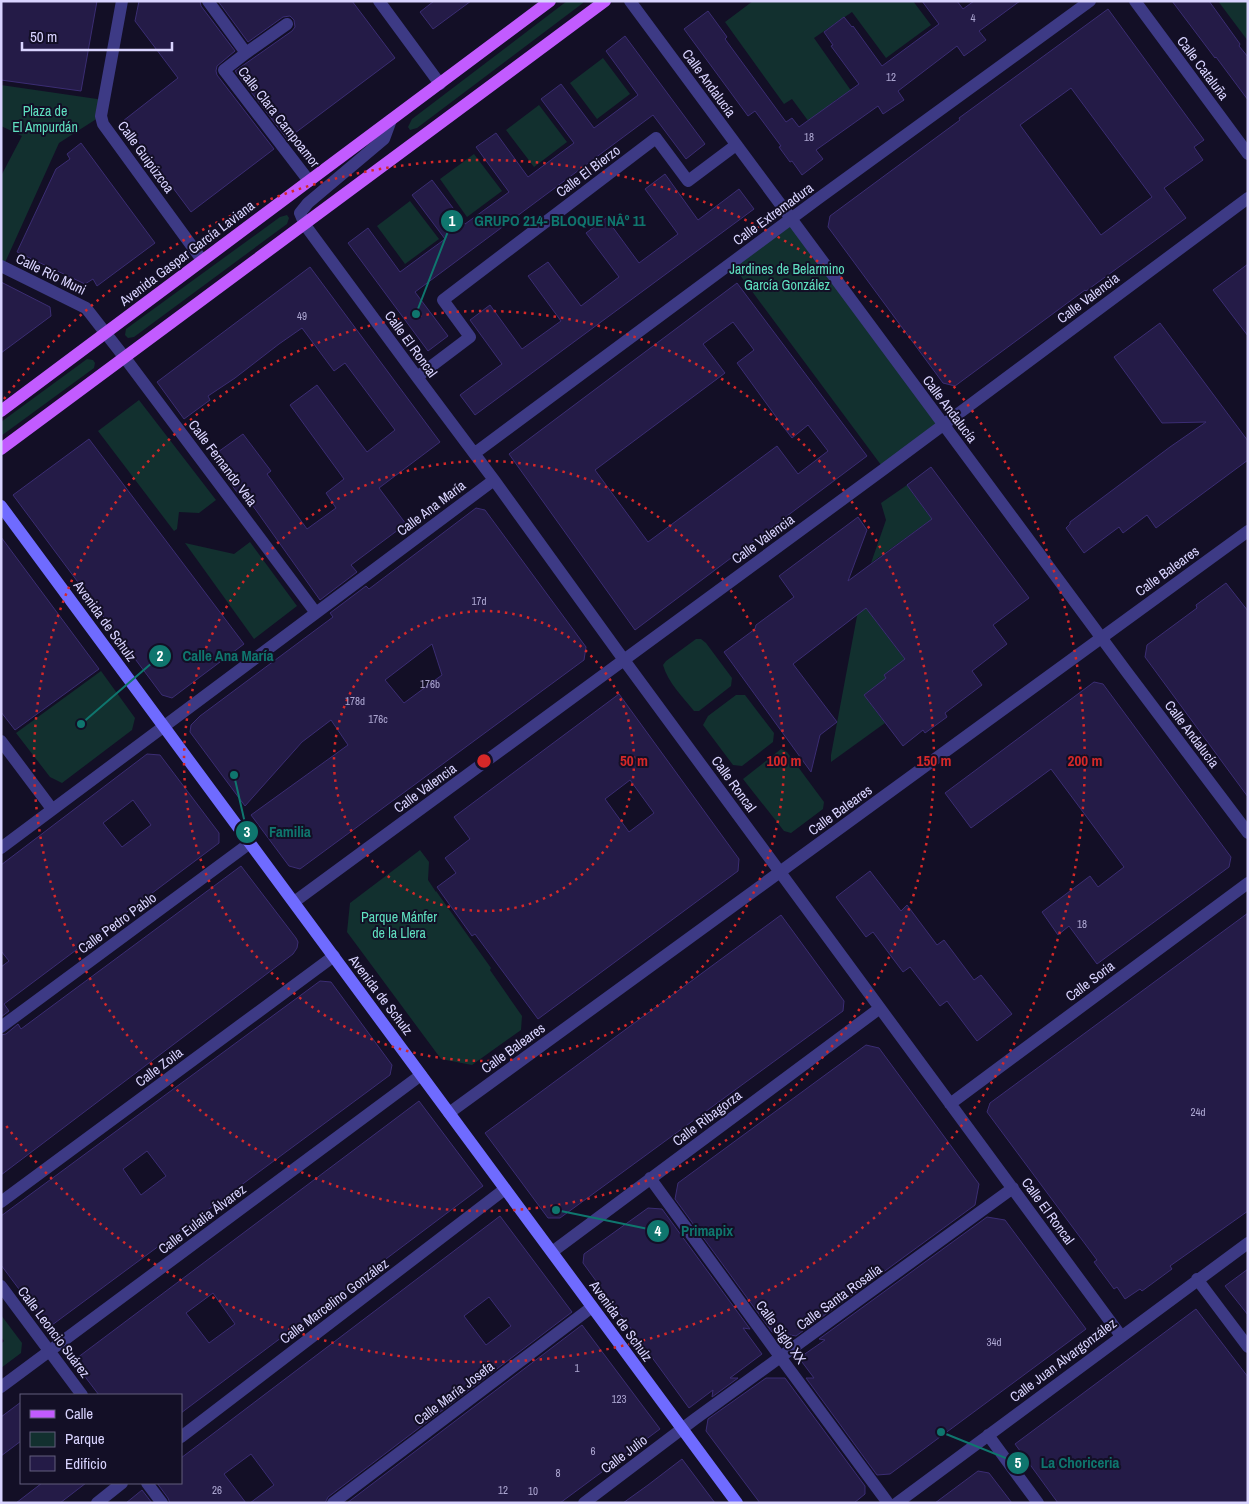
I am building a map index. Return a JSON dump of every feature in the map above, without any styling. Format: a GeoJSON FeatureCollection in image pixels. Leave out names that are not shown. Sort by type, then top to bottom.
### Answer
{"type":"FeatureCollection","features":[{"type":"Feature","properties":{"kind":"main road","name":"Avenida Gaspar García Laviana"},"geometry":{"type":"LineString","coordinates":[[1,411],[550,1]]}},
{"type":"Feature","properties":{"kind":"main road"},"geometry":{"type":"LineString","coordinates":[[1,449],[605,1]]}},
{"type":"Feature","properties":{"kind":"street","name":"Calle Guipúzcoa"},"geometry":{"type":"LineString","coordinates":[[122,1],[101,116],[103,124],[202,260]]}},
{"type":"Feature","properties":{"kind":"street","name":"Calle Clara Campoamor"},"geometry":{"type":"LineString","coordinates":[[208,1],[246,53]]}},
{"type":"Feature","properties":{"kind":"street"},"geometry":{"type":"LineString","coordinates":[[380,1],[440,84]]}},
{"type":"Feature","properties":{"kind":"street","name":"Calle Andalucía"},"geometry":{"type":"LineString","coordinates":[[630,1],[1248,834]]}},
{"type":"Feature","properties":{"kind":"street","name":"Calle Extremadura"},"geometry":{"type":"LineString","coordinates":[[474,453],[1090,1]]}},
{"type":"Feature","properties":{"kind":"street","name":"Calle Cataluña"},"geometry":{"type":"LineString","coordinates":[[1134,1],[1248,153]]}},
{"type":"Feature","properties":{"kind":"street","name":"Calle Clara Campoamor"},"geometry":{"type":"LineString","coordinates":[[286,24],[224,70],[309,181]]}},
{"type":"Feature","properties":{"kind":"street","name":"Avenida Gaspar García Laviana"},"geometry":{"type":"LineString","coordinates":[[305,225],[300,213],[308,203],[384,139],[391,120]]}},
{"type":"Feature","properties":{"kind":"street","name":"Calle El Bierzo"},"geometry":{"type":"LineString","coordinates":[[417,377],[470,337],[443,300],[656,138],[688,181],[736,145]]}},
{"type":"Feature","properties":{"kind":"street","name":"Calle Valencia"},"geometry":{"type":"LineString","coordinates":[[294,902],[944,425],[1248,198]]}},
{"type":"Feature","properties":{"kind":"street","name":"Calle El Roncal"},"geometry":{"type":"LineString","coordinates":[[305,225],[494,480]]}},
{"type":"Feature","properties":{"kind":"street","name":"Calle Río Muni"},"geometry":{"type":"LineString","coordinates":[[1,266],[86,308],[105,332]]}},
{"type":"Feature","properties":{"kind":"street","name":"Calle Fernando Vela"},"geometry":{"type":"LineString","coordinates":[[105,332],[316,613]]}},
{"type":"Feature","properties":{"kind":"street","name":"Calle Ana María"},"geometry":{"type":"LineString","coordinates":[[1,848],[494,480]]}},
{"type":"Feature","properties":{"kind":"street","name":"Calle Roncal"},"geometry":{"type":"LineString","coordinates":[[494,480],[950,1104]]}},
{"type":"Feature","properties":{"kind":"street","name":"Avenida de Schulz"},"geometry":{"type":"LineString","coordinates":[[1,506],[737,1503]]}},
{"type":"Feature","properties":{"kind":"street","name":"Calle Baleares"},"geometry":{"type":"LineString","coordinates":[[449,1113],[1248,530]]}},
{"type":"Feature","properties":{"kind":"street"},"geometry":{"type":"LineString","coordinates":[[1,741],[52,810]]}},
{"type":"Feature","properties":{"kind":"street","name":"Calle Pedro Pablo"},"geometry":{"type":"LineString","coordinates":[[1,1027],[250,843]]}},
{"type":"Feature","properties":{"kind":"street","name":"Calle Soria"},"geometry":{"type":"LineString","coordinates":[[950,1104],[1248,883]]}},
{"type":"Feature","properties":{"kind":"street","name":"Calle Zoila"},"geometry":{"type":"LineString","coordinates":[[1,1202],[334,956]]}},
{"type":"Feature","properties":{"kind":"street","name":"Calle Ribagorza"},"geometry":{"type":"LineString","coordinates":[[552,1252],[880,1008]]}},
{"type":"Feature","properties":{"kind":"street","name":"Calle Eulalia Álvarez"},"geometry":{"type":"LineString","coordinates":[[1,1387],[421,1074]]}},
{"type":"Feature","properties":{"kind":"street","name":"Calle El Roncal"},"geometry":{"type":"LineString","coordinates":[[950,1104],[1121,1336]]}},
{"type":"Feature","properties":{"kind":"street","name":"Calle Siglo XX"},"geometry":{"type":"LineString","coordinates":[[650,1178],[888,1503]]}},
{"type":"Feature","properties":{"kind":"street","name":"Calle Santa Rosalía"},"geometry":{"type":"LineString","coordinates":[[682,1430],[1013,1188]]}},
{"type":"Feature","properties":{"kind":"street","name":"Calle Marcelino González"},"geometry":{"type":"LineString","coordinates":[[182,1435],[505,1189]]}},
{"type":"Feature","properties":{"kind":"street","name":"Calle Juan Alvargonzález"},"geometry":{"type":"LineString","coordinates":[[897,1503],[1248,1243]]}},
{"type":"Feature","properties":{"kind":"street"},"geometry":{"type":"LineString","coordinates":[[1197,1279],[1248,1347]]}},
{"type":"Feature","properties":{"kind":"street","name":"Calle Leoncio Suárez"},"geometry":{"type":"LineString","coordinates":[[1,1286],[81,1394]]}},
{"type":"Feature","properties":{"kind":"street","name":"Calle María Josefa"},"geometry":{"type":"LineString","coordinates":[[333,1503],[592,1307]]}},
{"type":"Feature","properties":{"kind":"street","name":"Calle Julio"},"geometry":{"type":"LineString","coordinates":[[584,1503],[682,1430]]}},
{"type":"Feature","properties":{"kind":"street"},"geometry":{"type":"LineString","coordinates":[[988,1435],[1038,1503]]}},
{"type":"Feature","properties":{"kind":"street"},"geometry":{"type":"LineString","coordinates":[[96,1503],[121,1484]]}},
{"type":"Feature","properties":{"kind":"street"},"geometry":{"type":"LineString","coordinates":[[148,1484],[162,1503]]}},
{"type":"Feature","properties":{"kind":"green space"},"geometry":{"type":"Polygon","coordinates":[[[567,1],[583,1],[583,3],[417,128],[410,130],[408,127],[412,119],[567,1]]]}},
{"type":"Feature","properties":{"kind":"green space"},"geometry":{"type":"Polygon","coordinates":[[[753,1],[913,1],[931,25],[886,58],[852,12],[814,38],[852,92],[837,99],[809,122],[792,99],[784,104],[725,22],[753,1]]]}},
{"type":"Feature","properties":{"kind":"green space"},"geometry":{"type":"Polygon","coordinates":[[[1218,1],[1248,1],[1248,41],[1218,1]]]}},
{"type":"Feature","properties":{"kind":"green space"},"geometry":{"type":"Polygon","coordinates":[[[603,58],[630,94],[597,119],[570,83],[603,58]]]}},
{"type":"Feature","properties":{"kind":"green space","name":"Plaza de El Ampurdán"},"geometry":{"type":"Polygon","coordinates":[[[1,85],[104,100],[101,116],[59,143],[3,267],[1,266],[1,176],[22,136],[1,126],[1,85]]]}},
{"type":"Feature","properties":{"kind":"green space"},"geometry":{"type":"Polygon","coordinates":[[[539,105],[567,142],[534,167],[506,130],[539,105]]]}},
{"type":"Feature","properties":{"kind":"green space"},"geometry":{"type":"Polygon","coordinates":[[[474,154],[502,191],[467,217],[440,179],[474,154]]]}},
{"type":"Feature","properties":{"kind":"green space"},"geometry":{"type":"Polygon","coordinates":[[[410,201],[439,239],[405,264],[377,226],[410,201]]]}},
{"type":"Feature","properties":{"kind":"green space"},"geometry":{"type":"Polygon","coordinates":[[[287,215],[289,218],[287,224],[134,337],[128,338],[125,335],[126,329],[280,217],[287,215]]]}},
{"type":"Feature","properties":{"kind":"green space","name":"Jardines de Belarmino García González"},"geometry":{"type":"Polygon","coordinates":[[[791,219],[944,425],[884,469],[731,263],[791,219]]]}},
{"type":"Feature","properties":{"kind":"green space"},"geometry":{"type":"Polygon","coordinates":[[[87,359],[93,360],[95,363],[94,368],[1,436],[1,422],[87,359]]]}},
{"type":"Feature","properties":{"kind":"green space"},"geometry":{"type":"Polygon","coordinates":[[[139,400],[216,500],[199,513],[179,512],[177,529],[174,531],[98,431],[139,400]]]}},
{"type":"Feature","properties":{"kind":"green space"},"geometry":{"type":"Polygon","coordinates":[[[907,485],[932,519],[871,563],[886,520],[881,503],[907,485]]]}},
{"type":"Feature","properties":{"kind":"green space"},"geometry":{"type":"Polygon","coordinates":[[[250,542],[297,606],[254,639],[185,543],[234,554],[250,542]]]}},
{"type":"Feature","properties":{"kind":"green space"},"geometry":{"type":"Polygon","coordinates":[[[860,600],[905,659],[887,678],[864,695],[885,723],[831,762],[831,755],[860,600]]]}},
{"type":"Feature","properties":{"kind":"green space"},"geometry":{"type":"Polygon","coordinates":[[[696,639],[701,639],[706,643],[732,678],[731,686],[699,711],[694,711],[676,690],[668,678],[663,665],[696,639]]]}},
{"type":"Feature","properties":{"kind":"green space"},"geometry":{"type":"Polygon","coordinates":[[[101,671],[135,718],[132,730],[62,783],[50,777],[16,733],[101,671]]]}},
{"type":"Feature","properties":{"kind":"green space"},"geometry":{"type":"Polygon","coordinates":[[[736,695],[745,695],[774,733],[773,742],[742,766],[733,765],[703,725],[708,716],[736,695]]]}},
{"type":"Feature","properties":{"kind":"green space"},"geometry":{"type":"Polygon","coordinates":[[[781,749],[787,752],[824,802],[823,809],[791,833],[784,831],[743,779],[781,749]]]}},
{"type":"Feature","properties":{"kind":"green space","name":"Parque Mánfer de la Llera"},"geometry":{"type":"Polygon","coordinates":[[[420,850],[429,862],[428,880],[491,968],[490,970],[522,1016],[521,1030],[472,1065],[441,1059],[347,932],[350,903],[420,850]]]}},
{"type":"Feature","properties":{"kind":"green space"},"geometry":{"type":"Polygon","coordinates":[[[1,1315],[22,1343],[21,1353],[1,1368],[1,1344],[4,1341],[1,1337],[1,1315]]]}},
{"type":"Feature","properties":{"kind":"building"},"geometry":{"type":"Polygon","coordinates":[[[1,1],[97,1],[81,91],[1,80],[1,1]]]}},
{"type":"Feature","properties":{"kind":"building"},"geometry":{"type":"Polygon","coordinates":[[[139,1],[200,1],[201,6],[235,51],[217,66],[217,75],[274,149],[191,212],[123,121],[178,78],[135,21],[139,1]]]}},
{"type":"Feature","properties":{"kind":"building"},"geometry":{"type":"Polygon","coordinates":[[[218,1],[352,1],[395,58],[287,139],[235,71],[292,31],[295,27],[294,20],[290,16],[283,17],[248,42],[218,1]]]}},
{"type":"Feature","properties":{"kind":"building"},"geometry":{"type":"Polygon","coordinates":[[[434,1],[471,1],[433,29],[420,12],[434,1]]]}},
{"type":"Feature","properties":{"kind":"building"},"geometry":{"type":"Polygon","coordinates":[[[922,1],[957,1],[963,9],[974,1],[1020,1],[979,31],[986,40],[964,56],[957,46],[898,91],[904,100],[883,114],[878,106],[816,150],[823,159],[802,175],[792,161],[790,162],[779,147],[781,146],[755,111],[748,116],[684,29],[708,11],[727,37],[725,39],[786,122],[792,118],[799,127],[859,84],[831,46],[833,45],[824,32],[844,17],[853,26],[882,66],[939,24],[922,1]]]}},
{"type":"Feature","properties":{"kind":"building"},"geometry":{"type":"Polygon","coordinates":[[[1172,1],[1209,1],[1248,57],[1248,100],[1216,57],[1172,1]]]}},
{"type":"Feature","properties":{"kind":"building"},"geometry":{"type":"Polygon","coordinates":[[[1108,9],[1204,140],[1194,147],[1203,160],[1164,188],[1186,218],[955,386],[943,383],[828,227],[830,216],[960,120],[959,118],[1108,9]],[[1071,88],[1020,125],[1101,235],[1152,197],[1071,88]]]}},
{"type":"Feature","properties":{"kind":"building"},"geometry":{"type":"Polygon","coordinates":[[[625,36],[705,144],[686,159],[653,115],[415,292],[448,336],[428,351],[348,243],[368,228],[400,272],[445,239],[412,195],[432,180],[465,224],[509,192],[476,147],[496,133],[528,177],[574,143],[541,99],[561,84],[594,128],[638,95],[606,51],[625,36]]]}},
{"type":"Feature","properties":{"kind":"building"},"geometry":{"type":"Polygon","coordinates":[[[81,143],[155,243],[97,286],[93,279],[85,284],[17,252],[56,169],[70,159],[67,154],[81,143]]]}},
{"type":"Feature","properties":{"kind":"building"},"geometry":{"type":"Polygon","coordinates":[[[665,174],[698,220],[739,189],[754,209],[475,415],[460,395],[502,364],[470,320],[490,305],[522,349],[561,321],[528,276],[548,262],[581,306],[619,277],[586,233],[606,218],[639,263],[678,234],[645,189],[665,174]]]}},
{"type":"Feature","properties":{"kind":"building"},"geometry":{"type":"Polygon","coordinates":[[[1248,264],[1248,336],[1213,290],[1248,264]]]}},
{"type":"Feature","properties":{"kind":"building"},"geometry":{"type":"Polygon","coordinates":[[[310,267],[440,442],[379,488],[406,524],[351,565],[357,572],[320,600],[243,492],[239,495],[211,457],[243,434],[271,471],[267,474],[307,529],[336,508],[326,493],[344,479],[290,405],[317,385],[367,452],[395,430],[345,363],[334,371],[302,328],[208,396],[210,400],[184,419],[157,382],[310,267]]]}},
{"type":"Feature","properties":{"kind":"building"},"geometry":{"type":"Polygon","coordinates":[[[1,282],[50,307],[51,316],[1,353],[1,282]]]}},
{"type":"Feature","properties":{"kind":"building"},"geometry":{"type":"Polygon","coordinates":[[[737,283],[867,456],[635,630],[509,454],[737,283]],[[733,322],[703,344],[725,373],[595,470],[648,542],[777,446],[798,474],[828,451],[808,425],[792,438],[782,425],[737,363],[754,350],[733,322]]]}},
{"type":"Feature","properties":{"kind":"building"},"geometry":{"type":"Polygon","coordinates":[[[1160,323],[1248,441],[1248,460],[1156,528],[1147,515],[1123,533],[1119,527],[1084,553],[1066,528],[1070,522],[1206,422],[1162,423],[1114,357],[1160,323]]]}},
{"type":"Feature","properties":{"kind":"building"},"geometry":{"type":"Polygon","coordinates":[[[89,439],[244,644],[172,698],[162,695],[13,495],[89,439]]]}},
{"type":"Feature","properties":{"kind":"building"},"geometry":{"type":"Polygon","coordinates":[[[931,467],[1029,598],[993,625],[1007,644],[972,671],[982,685],[945,713],[947,717],[925,733],[923,730],[903,746],[864,695],[886,678],[884,675],[905,659],[866,608],[793,664],[837,722],[820,735],[811,772],[724,652],[794,597],[779,576],[858,517],[867,530],[848,581],[932,519],[907,485],[931,467]]]}},
{"type":"Feature","properties":{"kind":"building"},"geometry":{"type":"Polygon","coordinates":[[[476,508],[485,510],[586,647],[584,660],[300,869],[289,866],[251,815],[348,745],[331,720],[302,742],[245,806],[190,732],[191,725],[200,716],[333,617],[330,613],[366,586],[369,589],[476,508]],[[432,644],[385,680],[404,703],[442,675],[432,644]]]}},
{"type":"Feature","properties":{"kind":"building"},"geometry":{"type":"Polygon","coordinates":[[[1,537],[99,669],[15,730],[1,712],[1,537]]]}},
{"type":"Feature","properties":{"kind":"building"},"geometry":{"type":"Polygon","coordinates":[[[1226,583],[1248,611],[1248,797],[1145,657],[1147,645],[1197,608],[1196,605],[1226,583]]]}},
{"type":"Feature","properties":{"kind":"building"},"geometry":{"type":"Polygon","coordinates":[[[1094,682],[1103,684],[1231,857],[1229,867],[1097,964],[1069,926],[1058,935],[1042,912],[1090,876],[1098,887],[1124,867],[1051,769],[971,828],[945,793],[1094,682]]]}},
{"type":"Feature","properties":{"kind":"building"},"geometry":{"type":"Polygon","coordinates":[[[619,694],[739,859],[738,871],[538,1019],[475,934],[472,936],[437,887],[456,873],[445,858],[470,839],[454,817],[619,694]],[[630,780],[605,799],[629,832],[654,813],[630,780]]]}},
{"type":"Feature","properties":{"kind":"building"},"geometry":{"type":"Polygon","coordinates":[[[147,754],[160,755],[219,833],[219,843],[4,1004],[9,1011],[1,1017],[1,967],[9,961],[1,951],[1,865],[147,754]],[[133,800],[103,823],[122,847],[151,825],[133,800]]]}},
{"type":"Feature","properties":{"kind":"building"},"geometry":{"type":"Polygon","coordinates":[[[241,866],[296,938],[298,942],[297,948],[293,954],[1,1175],[1,1035],[6,1034],[18,1024],[21,1029],[241,866]]]}},
{"type":"Feature","properties":{"kind":"building"},"geometry":{"type":"Polygon","coordinates":[[[870,871],[901,911],[907,905],[937,945],[944,940],[974,980],[981,975],[1012,1014],[977,1041],[947,1001],[940,1006],[910,967],[903,972],[873,932],[866,937],[836,897],[870,871]]]}},
{"type":"Feature","properties":{"kind":"building"},"geometry":{"type":"Polygon","coordinates":[[[1248,913],[1248,1211],[1170,1266],[1172,1269],[1142,1291],[1140,1289],[1125,1299],[1117,1287],[1114,1289],[1094,1262],[1097,1260],[987,1112],[990,1103],[1248,913]]]}},
{"type":"Feature","properties":{"kind":"building"},"geometry":{"type":"Polygon","coordinates":[[[781,915],[844,1001],[843,1011],[560,1218],[548,1218],[485,1133],[781,915]]]}},
{"type":"Feature","properties":{"kind":"building"},"geometry":{"type":"Polygon","coordinates":[[[320,981],[331,982],[392,1065],[390,1075],[48,1328],[1,1265],[1,1216],[320,981]],[[147,1151],[123,1169],[141,1195],[166,1176],[147,1151]]]}},
{"type":"Feature","properties":{"kind":"building"},"geometry":{"type":"Polygon","coordinates":[[[866,1045],[879,1048],[979,1184],[975,1205],[796,1336],[772,1332],[675,1199],[678,1183],[866,1045]]]}},
{"type":"Feature","properties":{"kind":"building"},"geometry":{"type":"Polygon","coordinates":[[[419,1101],[483,1186],[182,1412],[182,1394],[98,1394],[73,1361],[419,1101]],[[213,1293],[186,1313],[209,1343],[235,1324],[213,1293]]]}},
{"type":"Feature","properties":{"kind":"building"},"geometry":{"type":"Polygon","coordinates":[[[648,1208],[662,1209],[750,1329],[743,1328],[762,1354],[730,1378],[738,1378],[712,1397],[713,1390],[689,1408],[583,1263],[584,1254],[648,1208]]]}},
{"type":"Feature","properties":{"kind":"building"},"geometry":{"type":"Polygon","coordinates":[[[500,1216],[572,1312],[328,1497],[325,1503],[250,1503],[274,1485],[251,1454],[224,1474],[246,1503],[170,1503],[158,1484],[182,1484],[182,1457],[500,1216]],[[489,1297],[464,1316],[486,1345],[511,1326],[489,1297]]]}},
{"type":"Feature","properties":{"kind":"building"},"geometry":{"type":"Polygon","coordinates":[[[987,1217],[1005,1220],[1086,1329],[890,1474],[877,1475],[806,1378],[814,1378],[799,1358],[825,1340],[819,1339],[987,1217]]]}},
{"type":"Feature","properties":{"kind":"building"},"geometry":{"type":"Polygon","coordinates":[[[1248,1269],[1248,1315],[1225,1286],[1248,1269]]]}},
{"type":"Feature","properties":{"kind":"building"},"geometry":{"type":"Polygon","coordinates":[[[1196,1309],[1248,1377],[1248,1503],[1058,1503],[1015,1444],[1196,1309]]]}},
{"type":"Feature","properties":{"kind":"building"},"geometry":{"type":"Polygon","coordinates":[[[582,1325],[660,1429],[560,1503],[347,1503],[582,1325]]]}},
{"type":"Feature","properties":{"kind":"building"},"geometry":{"type":"Polygon","coordinates":[[[766,1378],[785,1378],[865,1486],[865,1494],[854,1503],[760,1503],[706,1431],[708,1419],[766,1378]]]}},
{"type":"Feature","properties":{"kind":"building"},"geometry":{"type":"Polygon","coordinates":[[[20,1403],[20,1442],[1,1456],[1,1417],[20,1403]]]}},
{"type":"Feature","properties":{"kind":"building"},"geometry":{"type":"Polygon","coordinates":[[[682,1459],[715,1503],[623,1503],[648,1485],[682,1459]]]}},
{"type":"Feature","properties":{"kind":"building"},"geometry":{"type":"Polygon","coordinates":[[[978,1471],[989,1473],[1012,1503],[935,1503],[978,1471]]]}},
{"type":"Feature","properties":{"kind":"building"},"geometry":{"type":"Polygon","coordinates":[[[41,1484],[85,1484],[60,1503],[16,1503],[41,1484]]]}},
{"type":"Feature","properties":{"kind":"building"},"geometry":{"type":"Polygon","coordinates":[[[142,1490],[152,1503],[126,1503],[142,1490]]]}},
{"type":"Feature","properties":{"kind":"place","name":"GRUPO 214- BLOQUE NÂº 11"},"geometry":{"type":"Point","coordinates":[416,314]}},
{"type":"Feature","properties":{"kind":"place","name":"Calle Ana María"},"geometry":{"type":"Point","coordinates":[81,724]}},
{"type":"Feature","properties":{"kind":"place","name":"Familia"},"geometry":{"type":"Point","coordinates":[234,775]}},
{"type":"Feature","properties":{"kind":"place","name":"Primapix"},"geometry":{"type":"Point","coordinates":[556,1210]}},
{"type":"Feature","properties":{"kind":"place","name":"La Choriceria"},"geometry":{"type":"Point","coordinates":[941,1432]}}]}
